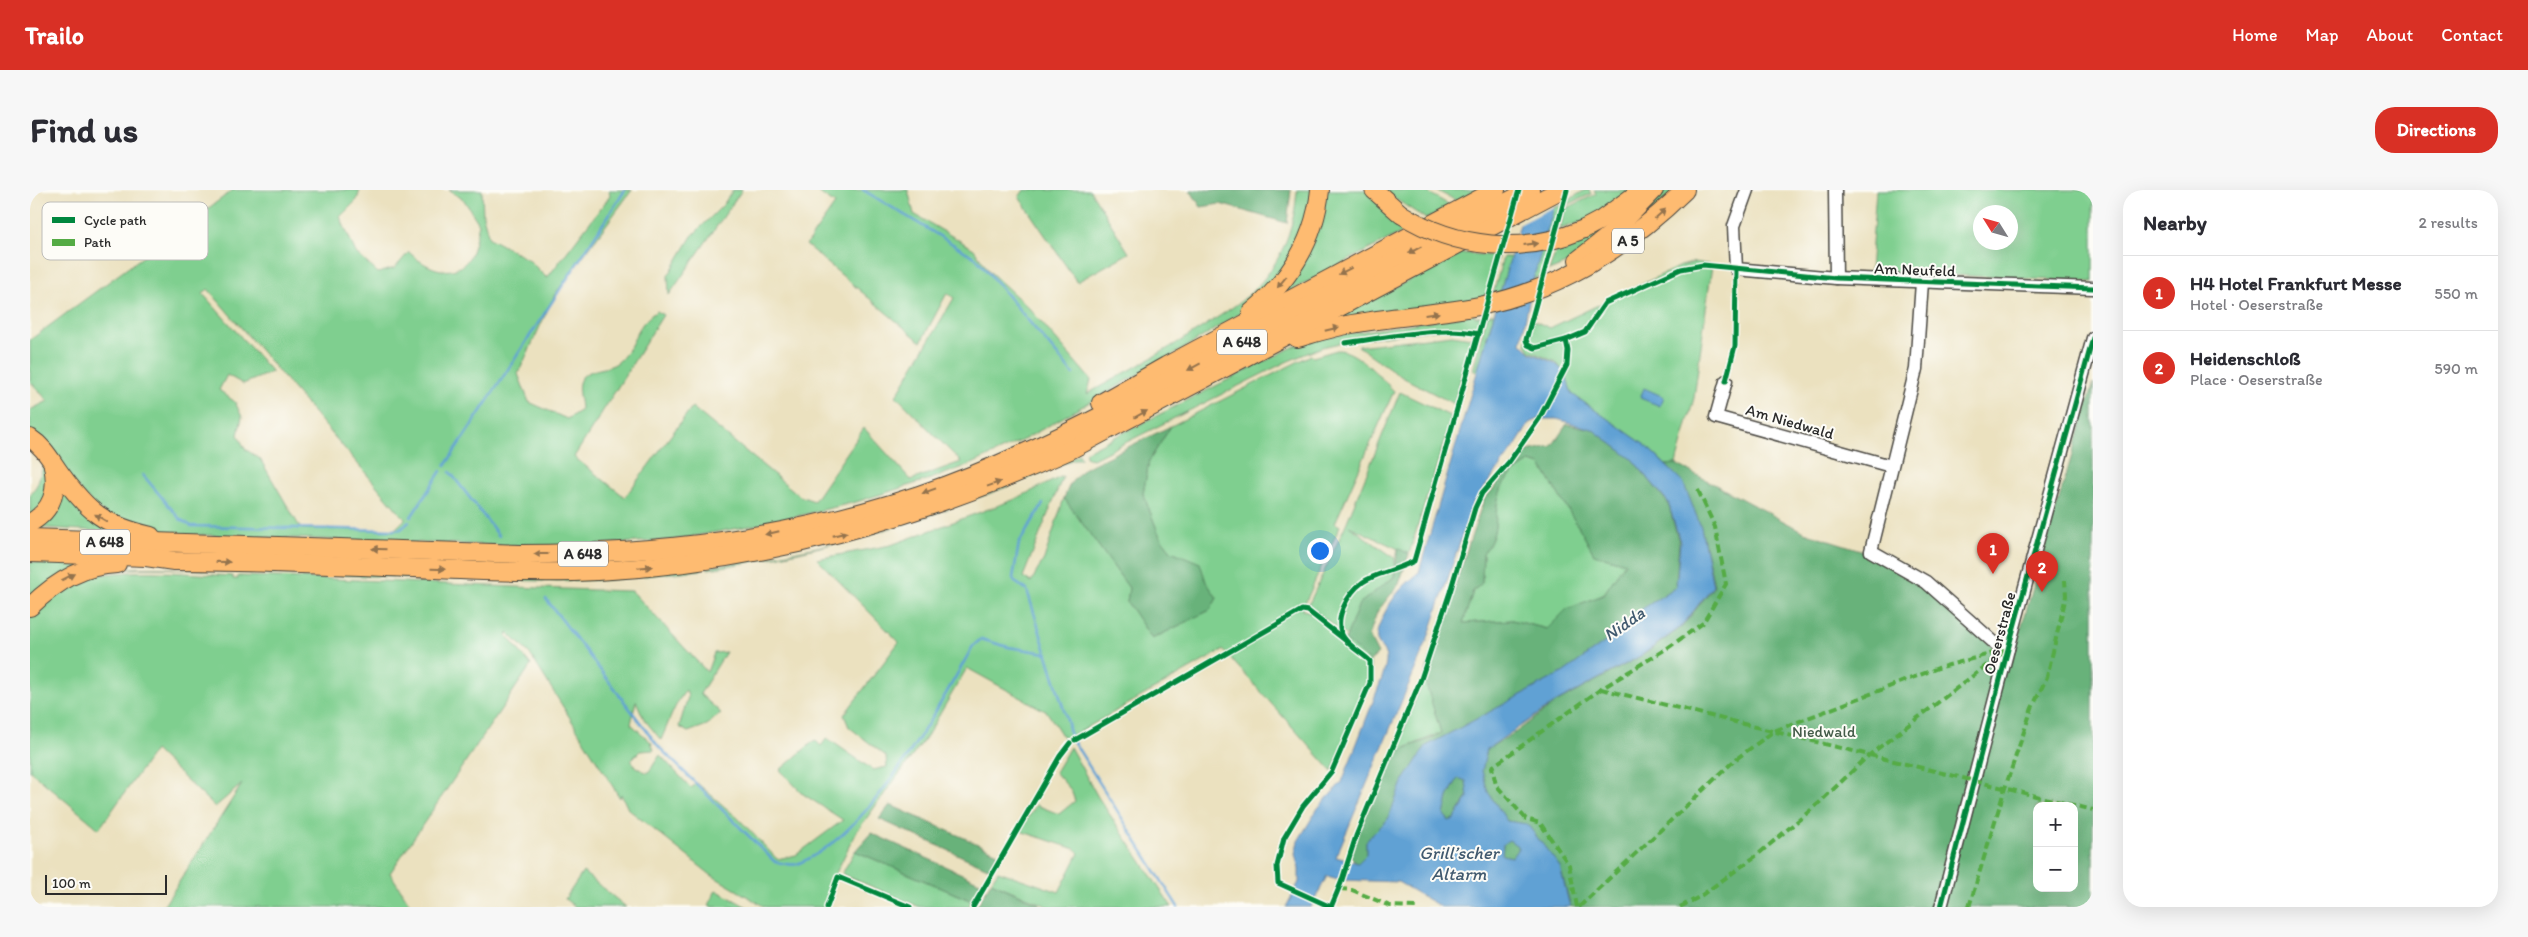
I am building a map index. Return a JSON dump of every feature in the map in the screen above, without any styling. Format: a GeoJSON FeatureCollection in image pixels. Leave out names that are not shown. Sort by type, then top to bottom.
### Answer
{"type":"FeatureCollection","features":[{"type":"Feature","properties":{"kind":"highway","name":"A 648"},"geometry":{"type":"LineString","coordinates":[[1166,366],[1250,313],[1280,285],[1304,248],[1318,205],[1320,190]]}},
{"type":"Feature","properties":{"kind":"highway"},"geometry":{"type":"LineString","coordinates":[[1374,190],[1401,214],[1439,234],[1456,240],[1486,245],[1509,246],[1550,241],[1584,228],[1602,220],[1642,190]]}},
{"type":"Feature","properties":{"kind":"highway","name":"A 648"},"geometry":{"type":"LineString","coordinates":[[975,474],[1166,366],[1500,197],[1530,190]]}},
{"type":"Feature","properties":{"kind":"highway","name":"A 648"},"geometry":{"type":"LineString","coordinates":[[30,553],[146,557],[174,561],[519,572],[587,571],[678,564],[776,549],[850,531],[928,508],[1002,481],[1120,425],[1560,190]]}},
{"type":"Feature","properties":{"kind":"highway","name":"A 5"},"geometry":{"type":"LineString","coordinates":[[1562,275],[1610,234],[1654,190]]}},
{"type":"Feature","properties":{"kind":"highway","name":"A 5"},"geometry":{"type":"LineString","coordinates":[[1268,346],[1350,324],[1434,314],[1484,305],[1515,296],[1612,252],[1638,234],[1685,190]]}},
{"type":"Feature","properties":{"kind":"highway","name":"A 648"},"geometry":{"type":"LineString","coordinates":[[30,538],[521,554],[584,554],[699,546],[758,536],[860,513],[975,474],[1104,414],[1500,197]]}},
{"type":"Feature","properties":{"kind":"highway"},"geometry":{"type":"LineString","coordinates":[[30,438],[46,451],[77,497],[96,515],[126,530],[181,543]]}},
{"type":"Feature","properties":{"kind":"highway"},"geometry":{"type":"LineString","coordinates":[[30,523],[43,514],[51,504],[56,489],[53,463]]}},
{"type":"Feature","properties":{"kind":"highway"},"geometry":{"type":"LineString","coordinates":[[30,607],[62,580],[93,568],[174,561]]}},
{"type":"Feature","properties":{"kind":"street","name":"Am Neufeld"},"geometry":{"type":"LineString","coordinates":[[1747,190],[1734,226],[1736,269],[1836,278],[2093,288]]}},
{"type":"Feature","properties":{"kind":"street"},"geometry":{"type":"LineString","coordinates":[[1835,190],[1836,278]]}},
{"type":"Feature","properties":{"kind":"street"},"geometry":{"type":"LineString","coordinates":[[1922,282],[1916,369],[1871,551],[1926,582],[1998,646],[2008,649]]}},
{"type":"Feature","properties":{"kind":"street","name":"Oeserstraße"},"geometry":{"type":"LineString","coordinates":[[1941,907],[2008,649],[2093,338]]}},
{"type":"Feature","properties":{"kind":"street","name":"Am Niedwald"},"geometry":{"type":"LineString","coordinates":[[1726,380],[1716,417],[1891,466]]}},
{"type":"Feature","properties":{"kind":"green space"},"geometry":{"type":"Polygon","coordinates":[[[233,190],[360,190],[357,200],[340,217],[356,253],[378,273],[395,268],[409,252],[422,262],[438,269],[453,270],[461,267],[471,253],[479,224],[464,200],[449,190],[482,190],[483,216],[489,238],[529,260],[547,278],[610,196],[609,190],[632,190],[555,294],[518,374],[529,402],[567,419],[581,410],[578,389],[581,378],[585,374],[618,362],[629,349],[643,323],[657,311],[663,315],[574,457],[625,497],[692,407],[800,496],[814,501],[864,428],[911,480],[961,462],[896,396],[954,298],[947,293],[921,342],[806,245],[835,204],[815,190],[908,190],[914,214],[974,249],[989,271],[1029,308],[1091,380],[1087,394],[1194,333],[1248,296],[1261,283],[1279,256],[1292,224],[1297,190],[1313,190],[1305,227],[1285,267],[1248,308],[1185,348],[1025,439],[972,464],[856,502],[777,521],[672,540],[549,547],[176,534],[141,528],[126,524],[101,511],[79,489],[49,445],[30,431],[30,410],[48,401],[30,381],[30,340],[138,260],[208,260],[208,208],[233,190]],[[208,289],[203,294],[272,372],[243,384],[227,375],[219,390],[235,402],[242,417],[238,435],[245,449],[260,459],[301,529],[394,530],[405,519],[208,289]]]}},
{"type":"Feature","properties":{"kind":"green space"},"geometry":{"type":"Polygon","coordinates":[[[733,190],[742,190],[669,295],[668,276],[692,236],[723,205],[733,190]]]}},
{"type":"Feature","properties":{"kind":"green space"},"geometry":{"type":"Polygon","coordinates":[[[1024,190],[1090,190],[1129,253],[1077,282],[1019,197],[1024,190]]]}},
{"type":"Feature","properties":{"kind":"green space"},"geometry":{"type":"Polygon","coordinates":[[[1190,190],[1291,190],[1287,223],[1220,204],[1201,207],[1190,190]]]}},
{"type":"Feature","properties":{"kind":"green space"},"geometry":{"type":"Polygon","coordinates":[[[1324,190],[1367,190],[1391,215],[1408,229],[1269,302],[1324,190]]]}},
{"type":"Feature","properties":{"kind":"green space"},"geometry":{"type":"Polygon","coordinates":[[[1382,190],[1424,190],[1451,206],[1426,219],[1382,190]]]}},
{"type":"Feature","properties":{"kind":"green space"},"geometry":{"type":"Polygon","coordinates":[[[1435,190],[1481,190],[1459,202],[1435,190]]]}},
{"type":"Feature","properties":{"kind":"green space"},"geometry":{"type":"Polygon","coordinates":[[[1585,190],[1589,190],[1591,194],[1565,206],[1566,202],[1585,190]]]}},
{"type":"Feature","properties":{"kind":"green space"},"geometry":{"type":"Polygon","coordinates":[[[1594,190],[1631,190],[1588,220],[1560,229],[1565,209],[1596,194],[1594,190]]]}},
{"type":"Feature","properties":{"kind":"green space"},"geometry":{"type":"Polygon","coordinates":[[[1665,190],[1681,190],[1625,231],[1665,190]]]}},
{"type":"Feature","properties":{"kind":"green space"},"geometry":{"type":"Polygon","coordinates":[[[1876,190],[2093,190],[2093,282],[1870,271],[1876,190]]]}},
{"type":"Feature","properties":{"kind":"green space"},"geometry":{"type":"Polygon","coordinates":[[[1561,205],[1555,231],[1546,233],[1553,208],[1561,205]]]}},
{"type":"Feature","properties":{"kind":"green space"},"geometry":{"type":"Polygon","coordinates":[[[1616,216],[1581,256],[1569,264],[1549,271],[1556,251],[1579,242],[1616,216]]]}},
{"type":"Feature","properties":{"kind":"green space"},"geometry":{"type":"Polygon","coordinates":[[[1550,250],[1542,275],[1533,280],[1541,251],[1550,250]]]}},
{"type":"Feature","properties":{"kind":"green space"},"geometry":{"type":"Polygon","coordinates":[[[1461,253],[1498,256],[1488,297],[1317,328],[1461,253]]]}},
{"type":"Feature","properties":{"kind":"green space"},"geometry":{"type":"Polygon","coordinates":[[[1503,257],[1511,257],[1500,292],[1493,295],[1503,257]]]}},
{"type":"Feature","properties":{"kind":"green space"},"geometry":{"type":"Polygon","coordinates":[[[1695,262],[1712,265],[1694,398],[1676,464],[1666,465],[1645,445],[1572,394],[1565,374],[1556,362],[1530,351],[1526,344],[1532,320],[1550,328],[1678,267],[1695,262]]]}},
{"type":"Feature","properties":{"kind":"green space"},"geometry":{"type":"Polygon","coordinates":[[[1494,313],[1477,371],[1473,370],[1487,315],[1494,313]]]}},
{"type":"Feature","properties":{"kind":"green space"},"geometry":{"type":"Polygon","coordinates":[[[1474,314],[1475,316],[1484,316],[1480,325],[1474,331],[1439,329],[1353,340],[1322,347],[1286,362],[1093,459],[1087,458],[1085,452],[1295,346],[1320,338],[1474,314]]]}},
{"type":"Feature","properties":{"kind":"green space"},"geometry":{"type":"Polygon","coordinates":[[[1452,335],[1472,338],[1454,404],[1402,377],[1358,346],[1452,335]]]}},
{"type":"Feature","properties":{"kind":"green space"},"geometry":{"type":"Polygon","coordinates":[[[1337,350],[1352,354],[1360,359],[1394,391],[1335,523],[1340,526],[1302,610],[1308,611],[1363,654],[1370,662],[1370,683],[1332,771],[1223,650],[1065,740],[1047,712],[967,668],[927,736],[855,834],[837,871],[824,907],[765,907],[711,875],[628,809],[621,794],[620,798],[530,654],[508,633],[507,636],[531,665],[390,873],[412,907],[163,907],[242,784],[215,807],[155,750],[99,829],[30,771],[30,614],[61,587],[93,573],[141,568],[99,573],[83,578],[98,574],[149,572],[233,576],[233,579],[238,579],[238,576],[287,577],[632,591],[707,672],[714,653],[726,652],[700,694],[721,713],[707,725],[688,732],[679,727],[688,697],[686,690],[675,708],[661,740],[644,719],[636,701],[631,724],[651,742],[654,750],[640,751],[631,760],[637,768],[648,773],[660,755],[691,788],[697,783],[739,819],[777,859],[796,855],[843,820],[803,794],[780,770],[815,740],[821,746],[827,738],[873,770],[887,767],[886,756],[849,727],[844,715],[899,642],[817,559],[891,545],[1013,500],[1063,476],[1023,577],[1031,582],[1044,559],[1064,498],[1129,588],[1127,602],[1152,639],[1210,610],[1217,598],[1206,582],[1199,563],[1171,551],[1160,537],[1143,494],[1149,461],[1171,426],[1311,355],[1313,357],[1337,350]]]}},
{"type":"Feature","properties":{"kind":"green space","name":"Niedwald"},"geometry":{"type":"Polygon","coordinates":[[[2093,383],[2093,907],[1571,907],[1560,867],[1527,824],[1507,821],[1488,792],[1482,771],[1487,749],[1516,732],[1554,704],[1643,655],[1682,627],[1714,586],[1701,527],[1683,482],[1666,465],[1676,464],[1804,532],[1870,553],[1926,584],[2011,663],[2093,383]]]}},
{"type":"Feature","properties":{"kind":"green space"},"geometry":{"type":"Polygon","coordinates":[[[1400,392],[1452,417],[1409,554],[1349,526],[1395,558],[1394,577],[1359,604],[1347,636],[1308,606],[1346,524],[1400,392]]]}},
{"type":"Feature","properties":{"kind":"green space"},"geometry":{"type":"Polygon","coordinates":[[[1567,424],[1592,429],[1632,459],[1668,503],[1679,542],[1676,587],[1636,613],[1608,640],[1564,672],[1426,746],[1401,785],[1388,819],[1366,841],[1366,855],[1358,864],[1350,856],[1356,836],[1395,752],[1441,733],[1424,677],[1484,499],[1527,451],[1552,446],[1567,424]],[[1530,462],[1514,473],[1504,484],[1499,495],[1491,542],[1483,553],[1482,583],[1473,591],[1463,623],[1512,620],[1547,629],[1567,609],[1603,595],[1625,563],[1594,554],[1541,465],[1530,462]]]}},
{"type":"Feature","properties":{"kind":"green space"},"geometry":{"type":"Polygon","coordinates":[[[1171,426],[1149,461],[1143,494],[1160,537],[1171,551],[1200,563],[1206,582],[1217,598],[1210,610],[1152,639],[1127,602],[1129,588],[1064,498],[1070,484],[1083,469],[1171,426]]]}},
{"type":"Feature","properties":{"kind":"green space"},"geometry":{"type":"Polygon","coordinates":[[[1079,454],[1081,459],[1074,459],[960,504],[1079,454]]]}},
{"type":"Feature","properties":{"kind":"green space"},"geometry":{"type":"Polygon","coordinates":[[[46,458],[51,494],[30,517],[30,495],[37,485],[46,458]]]}},
{"type":"Feature","properties":{"kind":"green space"},"geometry":{"type":"Polygon","coordinates":[[[1530,462],[1541,465],[1594,554],[1625,563],[1603,595],[1567,609],[1547,629],[1512,620],[1463,623],[1473,591],[1482,583],[1483,553],[1491,542],[1499,495],[1504,484],[1514,473],[1530,462]]]}},
{"type":"Feature","properties":{"kind":"green space"},"geometry":{"type":"Polygon","coordinates":[[[61,480],[117,532],[30,527],[61,480]]]}},
{"type":"Feature","properties":{"kind":"green space"},"geometry":{"type":"Polygon","coordinates":[[[933,514],[894,527],[850,539],[933,514]]]}},
{"type":"Feature","properties":{"kind":"green space"},"geometry":{"type":"Polygon","coordinates":[[[1398,548],[1409,554],[1399,584],[1377,612],[1369,636],[1378,654],[1370,661],[1345,640],[1359,604],[1394,577],[1398,548]]]}},
{"type":"Feature","properties":{"kind":"green space"},"geometry":{"type":"Polygon","coordinates":[[[811,549],[708,569],[708,567],[811,549]]]}},
{"type":"Feature","properties":{"kind":"green space"},"geometry":{"type":"Polygon","coordinates":[[[661,555],[660,557],[589,562],[447,561],[376,559],[375,557],[661,555]]]}},
{"type":"Feature","properties":{"kind":"green space"},"geometry":{"type":"Polygon","coordinates":[[[30,562],[90,562],[30,601],[30,562]]]}},
{"type":"Feature","properties":{"kind":"green space"},"geometry":{"type":"Polygon","coordinates":[[[701,568],[701,570],[608,580],[536,581],[259,573],[259,571],[701,568]]]}},
{"type":"Feature","properties":{"kind":"green space"},"geometry":{"type":"Polygon","coordinates":[[[195,569],[252,571],[252,573],[195,569]]]}},
{"type":"Feature","properties":{"kind":"green space"},"geometry":{"type":"Polygon","coordinates":[[[1424,677],[1441,733],[1395,752],[1424,677]]]}},
{"type":"Feature","properties":{"kind":"green space"},"geometry":{"type":"Polygon","coordinates":[[[1070,747],[1098,797],[1172,907],[1049,907],[991,882],[998,871],[1059,892],[1079,853],[1075,849],[1020,831],[1036,805],[1059,814],[1075,801],[1071,790],[1055,772],[1070,747]]]}},
{"type":"Feature","properties":{"kind":"green space"},"geometry":{"type":"Polygon","coordinates":[[[1458,778],[1466,781],[1468,797],[1454,819],[1449,821],[1444,815],[1448,797],[1458,778]]]}},
{"type":"Feature","properties":{"kind":"green space"},"geometry":{"type":"Polygon","coordinates":[[[890,805],[998,853],[990,869],[879,819],[890,805]]]}},
{"type":"Feature","properties":{"kind":"green space"},"geometry":{"type":"Polygon","coordinates":[[[871,833],[982,883],[972,901],[855,851],[871,833]]]}},
{"type":"Feature","properties":{"kind":"green space"},"geometry":{"type":"Polygon","coordinates":[[[1509,840],[1519,847],[1512,857],[1502,855],[1503,844],[1509,840]]]}},
{"type":"Feature","properties":{"kind":"green space"},"geometry":{"type":"Polygon","coordinates":[[[855,851],[972,901],[968,907],[920,907],[842,874],[855,851]]]}},
{"type":"Feature","properties":{"kind":"green space"},"geometry":{"type":"Polygon","coordinates":[[[583,872],[626,907],[575,907],[565,899],[583,872]]]}},
{"type":"Feature","properties":{"kind":"green space"},"geometry":{"type":"Polygon","coordinates":[[[991,882],[1039,904],[1038,907],[976,907],[991,882]]]}},
{"type":"Feature","properties":{"kind":"green space"},"geometry":{"type":"Polygon","coordinates":[[[716,890],[747,907],[713,907],[709,905],[716,890]]]}},
{"type":"Feature","properties":{"kind":"water","name":"Grill’scher Altarm"},"geometry":{"type":"Polygon","coordinates":[[[1530,190],[1559,190],[1533,280],[1521,343],[1531,353],[1555,363],[1565,373],[1572,394],[1645,445],[1683,482],[1701,527],[1713,586],[1681,627],[1642,655],[1553,704],[1487,749],[1482,771],[1488,792],[1507,821],[1527,824],[1560,867],[1570,907],[1441,907],[1398,882],[1342,880],[1327,876],[1311,907],[1286,907],[1299,882],[1299,869],[1295,854],[1298,841],[1318,808],[1342,782],[1382,678],[1386,657],[1377,641],[1378,628],[1389,605],[1404,586],[1419,572],[1530,190]],[[1539,419],[1530,423],[1473,503],[1427,641],[1336,857],[1358,863],[1366,855],[1366,841],[1388,819],[1401,785],[1426,746],[1564,672],[1608,640],[1636,613],[1676,587],[1680,542],[1668,502],[1632,459],[1592,429],[1557,419],[1539,419]],[[1458,778],[1448,797],[1444,815],[1449,821],[1454,819],[1468,798],[1466,781],[1458,778]],[[1509,840],[1503,844],[1502,855],[1512,857],[1519,847],[1509,840]]]}},
{"type":"Feature","properties":{"kind":"water"},"geometry":{"type":"Polygon","coordinates":[[[1644,388],[1664,397],[1660,406],[1640,398],[1644,388]]]}},
{"type":"Feature","properties":{"kind":"pier"},"geometry":{"type":"Polygon","coordinates":[[[1527,190],[1561,190],[1557,205],[1517,226],[1527,190]]]}},
{"type":"Feature","properties":{"kind":"waterway"},"geometry":{"type":"LineString","coordinates":[[445,466],[625,190]]}},
{"type":"Feature","properties":{"kind":"waterway"},"geometry":{"type":"LineString","coordinates":[[863,190],[976,258],[1073,374]]}},
{"type":"Feature","properties":{"kind":"waterway"},"geometry":{"type":"LineString","coordinates":[[411,517],[441,471]]}},
{"type":"Feature","properties":{"kind":"waterway"},"geometry":{"type":"LineString","coordinates":[[450,472],[499,536]]}},
{"type":"Feature","properties":{"kind":"waterway"},"geometry":{"type":"LineString","coordinates":[[143,475],[180,519],[191,526],[394,530],[401,529],[409,522]]}},
{"type":"Feature","properties":{"kind":"waterway"},"geometry":{"type":"LineString","coordinates":[[1043,504],[1019,543],[1013,578],[1015,582],[1027,590],[1068,723],[1070,736],[1178,907]]}},
{"type":"Feature","properties":{"kind":"waterway"},"geometry":{"type":"LineString","coordinates":[[546,599],[659,747],[775,862],[789,865],[795,865],[824,849],[850,827],[875,800],[920,736],[973,646],[981,639],[1008,647],[1046,653]]}},
{"type":"Feature","properties":{"kind":"marked path"},"geometry":{"type":"LineString","coordinates":[[1577,907],[1569,865],[1540,823],[1526,819],[1496,785],[1492,767],[1601,689],[1669,647],[1703,623],[1726,584],[1715,527],[1697,488]]}},
{"type":"Feature","properties":{"kind":"marked path"},"geometry":{"type":"LineString","coordinates":[[1969,907],[2005,788],[2032,708],[2047,677],[2066,596],[2065,580]]}},
{"type":"Feature","properties":{"kind":"marked path"},"geometry":{"type":"LineString","coordinates":[[1579,907],[1736,759],[1774,731],[1938,668],[2008,649]]}},
{"type":"Feature","properties":{"kind":"marked path"},"geometry":{"type":"LineString","coordinates":[[1680,907],[1699,897],[1756,856],[1819,803],[1868,756],[2004,652]]}},
{"type":"Feature","properties":{"kind":"marked path"},"geometry":{"type":"LineString","coordinates":[[1601,689],[2093,810]]}},
{"type":"Feature","properties":{"kind":"marked path"},"geometry":{"type":"LineString","coordinates":[[1339,889],[1352,890],[1390,906],[1416,907]]}},
{"type":"Feature","properties":{"kind":"cycle path"},"geometry":{"type":"LineString","coordinates":[[1331,907],[1278,883],[1277,866],[1284,838],[1303,806],[1332,771],[1370,683],[1370,661],[1349,644],[1342,635],[1340,623],[1343,608],[1349,596],[1364,581],[1414,561],[1519,190]]}},
{"type":"Feature","properties":{"kind":"cycle path"},"geometry":{"type":"LineString","coordinates":[[1331,907],[1356,836],[1421,679],[1475,508],[1482,493],[1509,462],[1539,419],[1567,365],[1568,350],[1566,340],[1535,348],[1528,345],[1526,340],[1567,190]]}},
{"type":"Feature","properties":{"kind":"cycle path"},"geometry":{"type":"LineString","coordinates":[[1566,340],[1585,332],[1605,303],[1681,269],[1703,265],[1836,278],[2093,288]]}},
{"type":"Feature","properties":{"kind":"cycle path"},"geometry":{"type":"LineString","coordinates":[[1726,381],[1735,346],[1736,269]]}},
{"type":"Feature","properties":{"kind":"cycle path"},"geometry":{"type":"LineString","coordinates":[[1345,343],[1430,332],[1447,331],[1479,334]]}},
{"type":"Feature","properties":{"kind":"cycle path"},"geometry":{"type":"LineString","coordinates":[[1941,907],[2008,649],[2093,338]]}},
{"type":"Feature","properties":{"kind":"cycle path"},"geometry":{"type":"LineString","coordinates":[[1075,740],[1302,610],[1308,611],[1345,640]]}},
{"type":"Feature","properties":{"kind":"cycle path"},"geometry":{"type":"LineString","coordinates":[[973,907],[1060,756],[1070,743]]}},
{"type":"Feature","properties":{"kind":"cycle path"},"geometry":{"type":"LineString","coordinates":[[827,907],[838,877],[910,907]]}},
{"type":"Feature","properties":{"kind":"place","name":"H4 Hotel Frankfurt Messe"},"geometry":{"type":"Point","coordinates":[1993,574]}},
{"type":"Feature","properties":{"kind":"place","name":"Heidenschloß"},"geometry":{"type":"Point","coordinates":[2042,592]}},
{"type":"Feature","properties":{"kind":"water label","name":"Nidda"},"geometry":{"type":"Point","coordinates":[1624,624]}}]}
